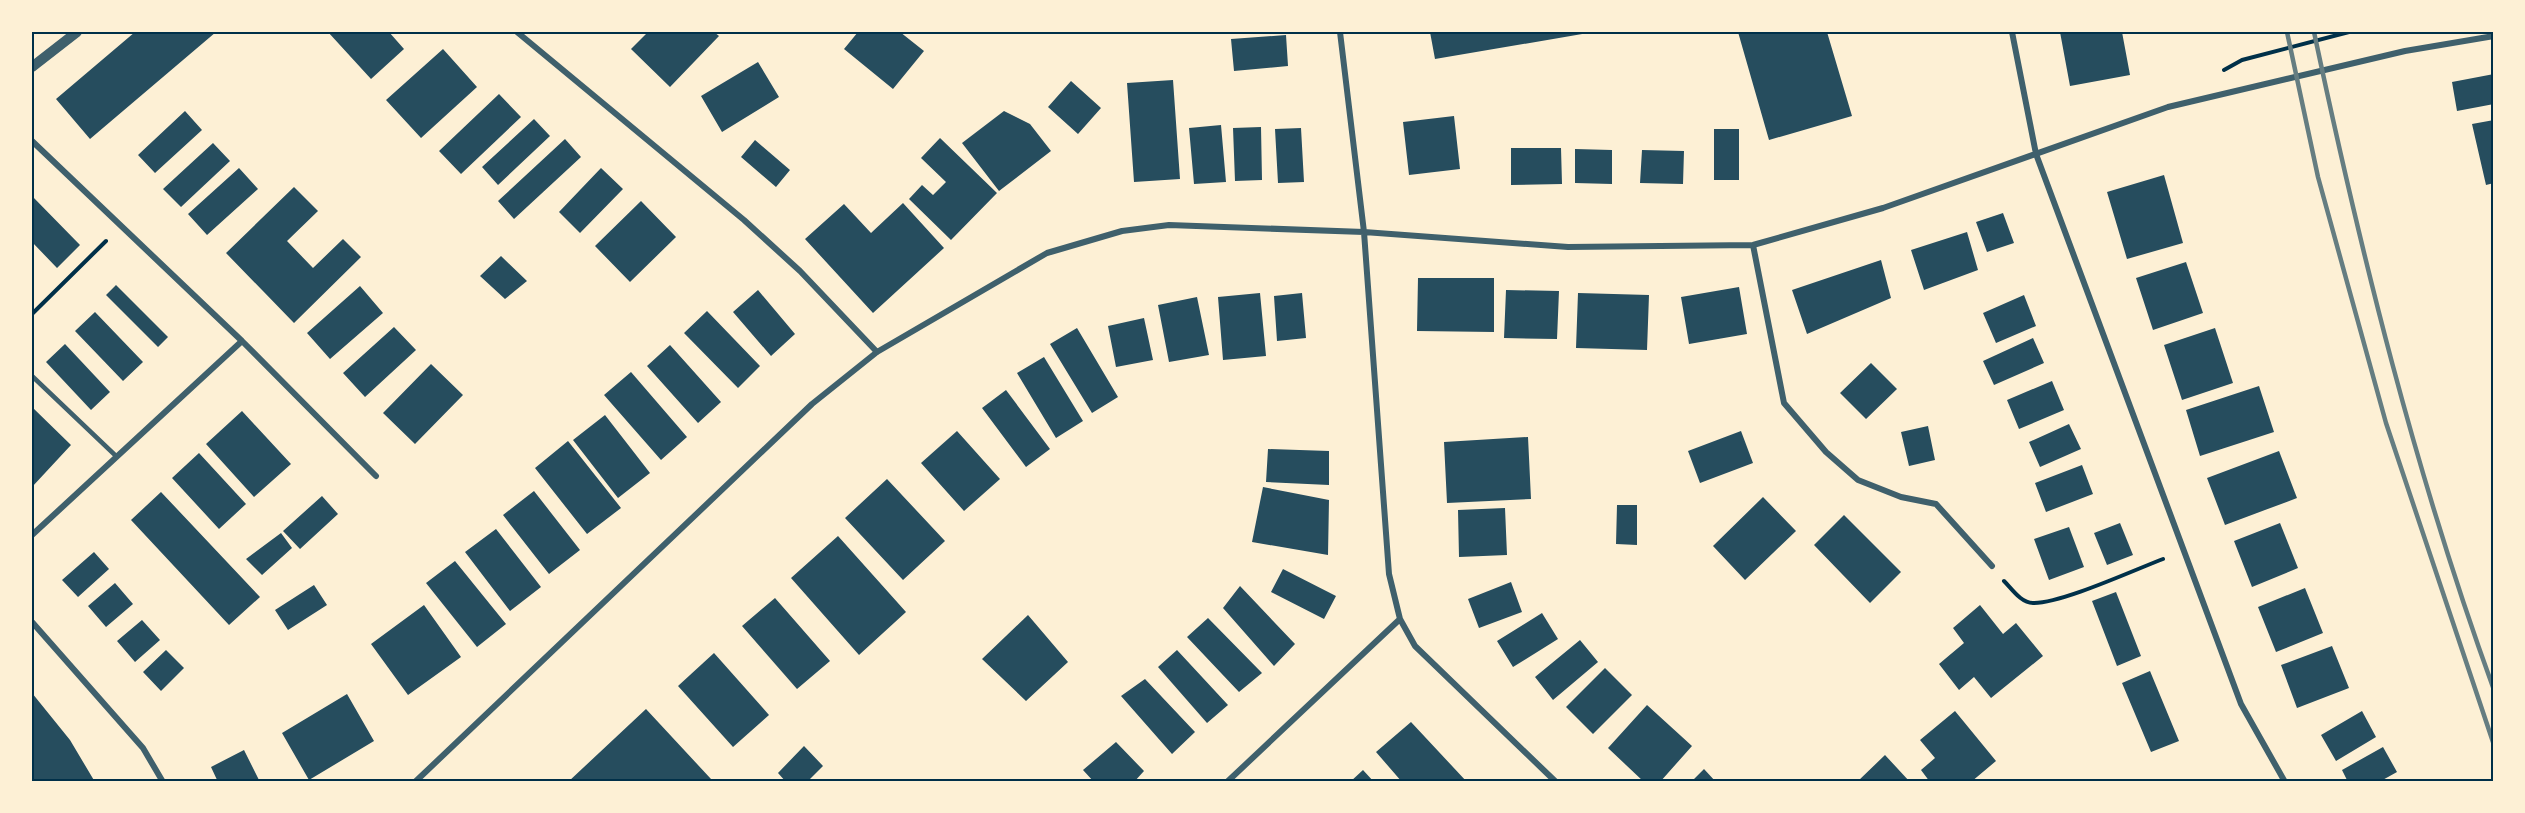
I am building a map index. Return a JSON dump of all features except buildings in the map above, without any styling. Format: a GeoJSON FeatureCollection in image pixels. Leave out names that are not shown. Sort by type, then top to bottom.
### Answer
{"type":"FeatureCollection","features":[{"type":"Feature","properties":{"kind":"street"},"geometry":{"type":"LineString","coordinates":[[32,67],[78,32]]}},
{"type":"Feature","properties":{"kind":"street"},"geometry":{"type":"LineString","coordinates":[[517,32],[744,220],[800,271],[877,352]]}},
{"type":"Feature","properties":{"kind":"street"},"geometry":{"type":"LineString","coordinates":[[1340,32],[1364,232],[1389,574],[1400,619],[1415,646],[1556,782]]}},
{"type":"Feature","properties":{"kind":"street"},"geometry":{"type":"LineString","coordinates":[[2012,32],[2036,154],[2241,704],[2285,782]]}},
{"type":"Feature","properties":{"kind":"street"},"geometry":{"type":"LineString","coordinates":[[415,782],[812,404],[877,352],[1047,253],[1122,231],[1169,225],[1364,232],[1568,246],[1753,245],[1883,208],[2168,107],[2405,51],[2493,36]]}},
{"type":"Feature","properties":{"kind":"street"},"geometry":{"type":"LineString","coordinates":[[32,141],[242,340],[376,476]]}},
{"type":"Feature","properties":{"kind":"street"},"geometry":{"type":"LineString","coordinates":[[1753,245],[1784,403],[1826,452],[1858,480],[1901,497],[1936,504],[1992,566]]}},
{"type":"Feature","properties":{"kind":"street"},"geometry":{"type":"LineString","coordinates":[[32,535],[242,340]]}},
{"type":"Feature","properties":{"kind":"street"},"geometry":{"type":"LineString","coordinates":[[1227,782],[1400,619]]}},
{"type":"Feature","properties":{"kind":"street"},"geometry":{"type":"LineString","coordinates":[[32,622],[142,748],[163,782]]}},
{"type":"Feature","properties":{"kind":"lane"},"geometry":{"type":"LineString","coordinates":[[32,376],[116,456]]}},
{"type":"Feature","properties":{"kind":"path"},"geometry":{"type":"LineString","coordinates":[[2242,60],[2349,32]]}},
{"type":"Feature","properties":{"kind":"path"},"geometry":{"type":"LineString","coordinates":[[32,314],[121,226]]}},
{"type":"Feature","properties":{"kind":"path"},"geometry":{"type":"LineString","coordinates":[[1992,566],[2018,597],[2032,604],[2056,599],[2184,552]]}},
{"type":"Feature","properties":{"kind":"railway"},"geometry":{"type":"LineString","coordinates":[[2287,32],[2318,177],[2386,423],[2494,745]]}},
{"type":"Feature","properties":{"kind":"railway"},"geometry":{"type":"LineString","coordinates":[[2314,32],[2351,198],[2392,364],[2440,528],[2494,690]]}}]}
